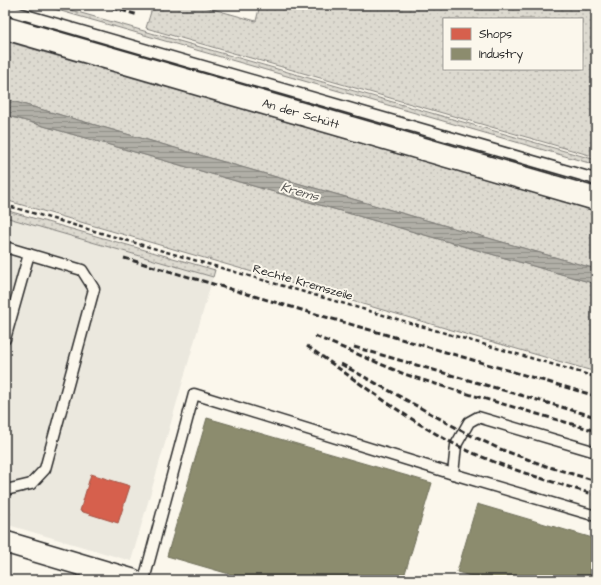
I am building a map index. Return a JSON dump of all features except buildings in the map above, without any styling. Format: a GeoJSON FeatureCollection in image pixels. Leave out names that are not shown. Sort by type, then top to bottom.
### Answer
{"type":"FeatureCollection","features":[{"type":"Feature","properties":{"kind":"street","name":"An der Schütt"},"geometry":{"type":"LineString","coordinates":[[5,28],[596,199]]}},
{"type":"Feature","properties":{"kind":"street"},"geometry":{"type":"LineString","coordinates":[[5,542],[133,580]]}},
{"type":"Feature","properties":{"kind":"lane"},"geometry":{"type":"LineString","coordinates":[[5,10],[592,178],[596,181]]}},
{"type":"Feature","properties":{"kind":"lane"},"geometry":{"type":"LineString","coordinates":[[5,247],[82,270],[94,289],[45,469],[31,484],[10,489],[5,488]]}},
{"type":"Feature","properties":{"kind":"lane"},"geometry":{"type":"LineString","coordinates":[[5,339],[29,254]]}},
{"type":"Feature","properties":{"kind":"lane"},"geometry":{"type":"LineString","coordinates":[[144,580],[194,394],[453,474],[596,516]]}},
{"type":"Feature","properties":{"kind":"lane"},"geometry":{"type":"LineString","coordinates":[[453,474],[456,445],[469,422],[478,417],[596,452]]}},
{"type":"Feature","properties":{"kind":"path","name":"Rechte Kremszeile"},"geometry":{"type":"LineString","coordinates":[[5,205],[596,377]]}},
{"type":"Feature","properties":{"kind":"shaded area"},"geometry":{"type":"Polygon","coordinates":[[[40,5],[53,5],[596,160],[596,165],[40,5]]]}},
{"type":"Feature","properties":{"kind":"shaded area"},"geometry":{"type":"Polygon","coordinates":[[[153,5],[198,5],[256,21],[260,5],[596,5],[596,157],[146,28],[153,5]]]}},
{"type":"Feature","properties":{"kind":"shaded area"},"geometry":{"type":"Polygon","coordinates":[[[5,13],[557,172],[559,175],[556,176],[5,17],[5,13]]]}},
{"type":"Feature","properties":{"kind":"shaded area"},"geometry":{"type":"Polygon","coordinates":[[[5,41],[596,211],[596,269],[5,99],[5,41]]]}},
{"type":"Feature","properties":{"kind":"shaded area"},"geometry":{"type":"Polygon","coordinates":[[[5,115],[596,284],[596,372],[5,200],[5,115]]]}},
{"type":"Feature","properties":{"kind":"shaded area"},"geometry":{"type":"Polygon","coordinates":[[[5,210],[215,270],[213,277],[5,217],[5,210]]]}},
{"type":"Feature","properties":{"kind":"shaded area"},"geometry":{"type":"Polygon","coordinates":[[[5,217],[213,277],[131,561],[5,524],[5,217]]]}},
{"type":"Feature","properties":{"kind":"water","name":"Krems"},"geometry":{"type":"Polygon","coordinates":[[[5,99],[596,269],[596,284],[5,115],[5,99]]]}},
{"type":"Feature","properties":{"kind":"railway"},"geometry":{"type":"LineString","coordinates":[[104,5],[138,15]]}},
{"type":"Feature","properties":{"kind":"railway"},"geometry":{"type":"LineString","coordinates":[[124,258],[596,396]]}},
{"type":"Feature","properties":{"kind":"railway"},"geometry":{"type":"LineString","coordinates":[[315,336],[404,374],[596,431]]}},
{"type":"Feature","properties":{"kind":"railway"},"geometry":{"type":"LineString","coordinates":[[307,346],[398,410],[456,445],[507,467],[596,495]]}},
{"type":"Feature","properties":{"kind":"railway"},"geometry":{"type":"LineString","coordinates":[[354,347],[596,417]]}},
{"type":"Feature","properties":{"kind":"railway"},"geometry":{"type":"LineString","coordinates":[[341,364],[464,432],[500,449],[546,466],[596,481]]}}]}
